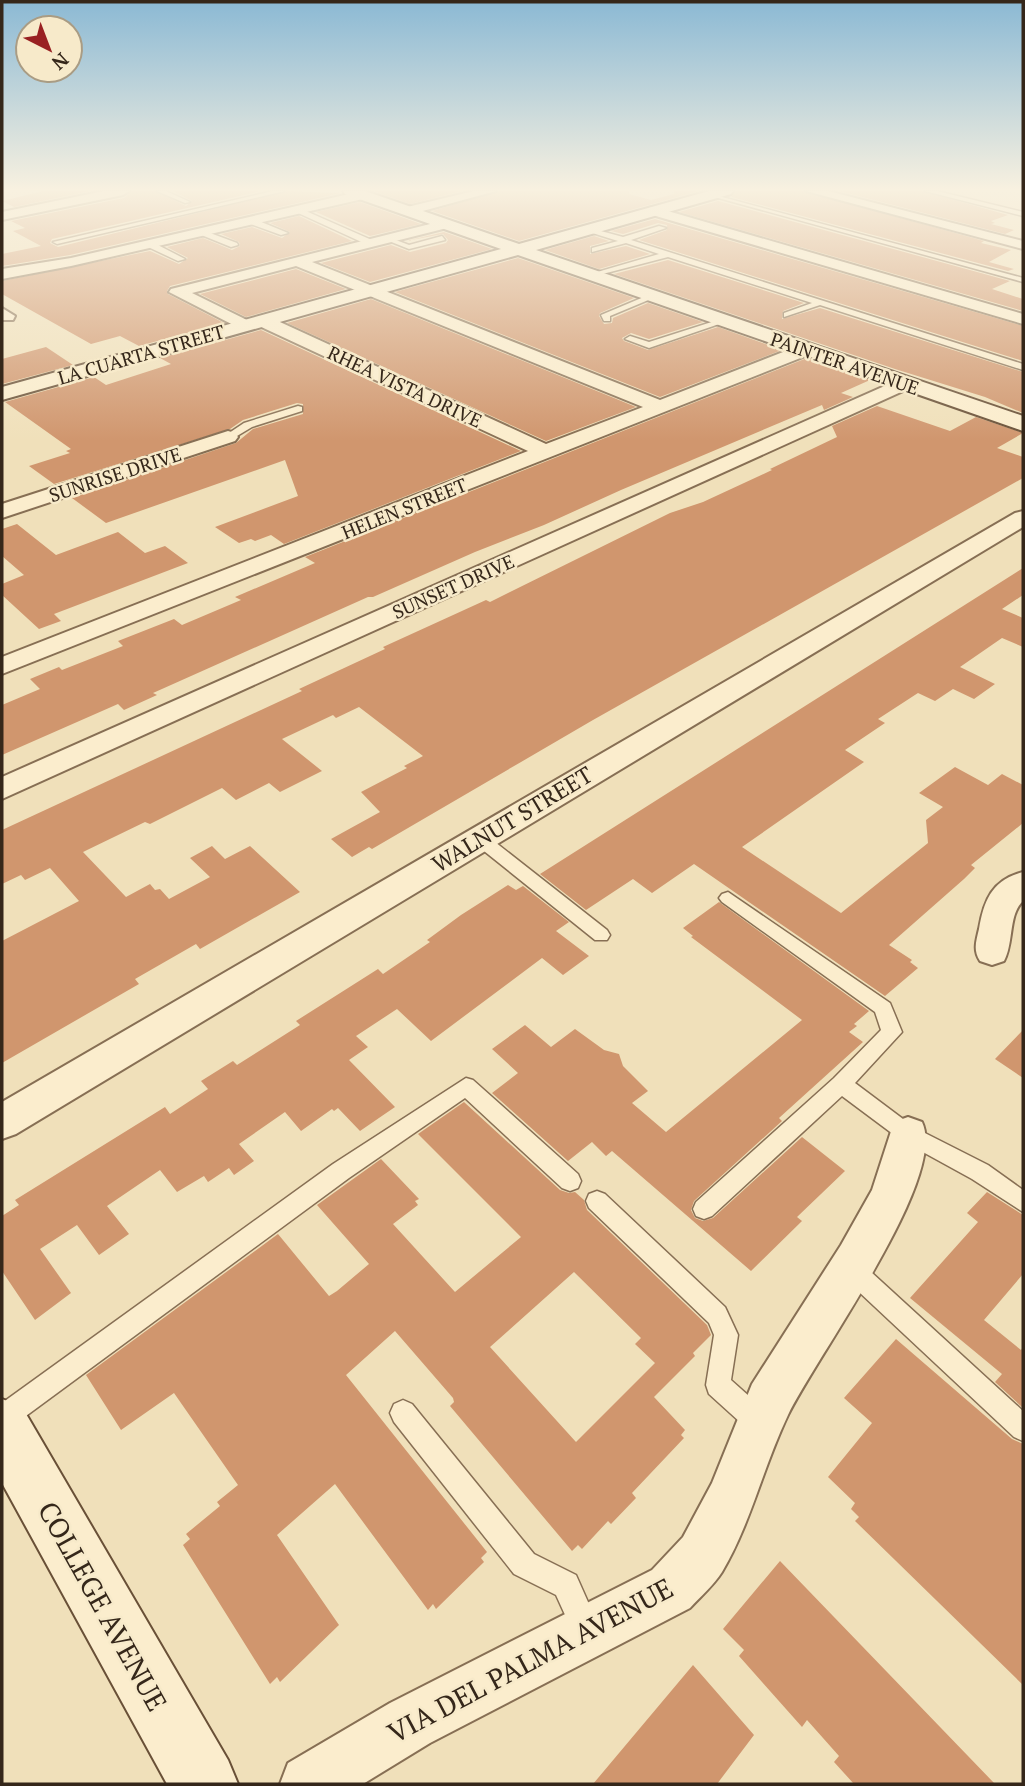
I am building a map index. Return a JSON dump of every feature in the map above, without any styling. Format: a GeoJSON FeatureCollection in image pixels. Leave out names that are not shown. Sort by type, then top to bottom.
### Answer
{"type":"FeatureCollection","features":[{"type":"Feature","properties":{"kind":"street","name":"RHEA VISTA DRIVE"},"geometry":{"type":"LineString","coordinates":[[248,274],[177,292],[254,323],[546,452]]}},
{"type":"Feature","properties":{"kind":"street"},"geometry":{"type":"LineString","coordinates":[[329,274],[660,407]]}},
{"type":"Feature","properties":{"kind":"street","name":"LA CUARTA STREET"},"geometry":{"type":"LineString","coordinates":[[2,394],[429,274]]}},
{"type":"Feature","properties":{"kind":"street"},"geometry":{"type":"LineString","coordinates":[[872,274],[1023,318]]}},
{"type":"Feature","properties":{"kind":"street","name":"PAINTER AVENUE"},"geometry":{"type":"LineString","coordinates":[[591,275],[1023,425]]}},
{"type":"Feature","properties":{"kind":"street","name":"HELEN STREET"},"geometry":{"type":"LineString","coordinates":[[2,666],[807,349]]}},
{"type":"Feature","properties":{"kind":"street","name":"SUNSET DRIVE"},"geometry":{"type":"LineString","coordinates":[[2,789],[905,383]]}},
{"type":"Feature","properties":{"kind":"street","name":"SUNRISE DRIVE"},"geometry":{"type":"LineString","coordinates":[[2,511],[228,437]]}},
{"type":"Feature","properties":{"kind":"street","name":"WALNUT STREET"},"geometry":{"type":"LineString","coordinates":[[2,1122],[1023,518]]}},
{"type":"Feature","properties":{"kind":"street"},"geometry":{"type":"LineString","coordinates":[[992,952],[1000,903],[1023,883]]}},
{"type":"Feature","properties":{"kind":"street","name":"VIA DEL PALMA AVENUE"},"geometry":{"type":"LineString","coordinates":[[309,1784],[410,1723],[671,1588],[702,1556],[731,1499],[769,1401],[892,1195],[908,1134]]}},
{"type":"Feature","properties":{"kind":"street","name":"COLLEGE AVENUE"},"geometry":{"type":"LineString","coordinates":[[2,1427],[204,1784]]}},
{"type":"Feature","properties":{"kind":"lane"},"geometry":{"type":"LineString","coordinates":[[733,274],[1023,366]]}},
{"type":"Feature","properties":{"kind":"lane"},"geometry":{"type":"LineString","coordinates":[[1003,274],[1023,280]]}},
{"type":"Feature","properties":{"kind":"lane"},"geometry":{"type":"LineString","coordinates":[[607,318],[605,314],[654,296]]}},
{"type":"Feature","properties":{"kind":"lane"},"geometry":{"type":"LineString","coordinates":[[787,315],[821,302]]}},
{"type":"Feature","properties":{"kind":"lane"},"geometry":{"type":"LineString","coordinates":[[631,339],[649,345],[724,320]]}},
{"type":"Feature","properties":{"kind":"lane"},"geometry":{"type":"LineString","coordinates":[[228,437],[248,425],[298,409]]}},
{"type":"Feature","properties":{"kind":"lane"},"geometry":{"type":"LineString","coordinates":[[480,839],[601,935]]}},
{"type":"Feature","properties":{"kind":"lane"},"geometry":{"type":"LineString","coordinates":[[704,1209],[841,1084],[892,1032],[883,1008],[728,898]]}},
{"type":"Feature","properties":{"kind":"lane"},"geometry":{"type":"LineString","coordinates":[[841,1084],[908,1134],[980,1172],[1023,1202]]}},
{"type":"Feature","properties":{"kind":"lane"},"geometry":{"type":"LineString","coordinates":[[2,1418],[341,1171],[466,1086],[570,1181]]}},
{"type":"Feature","properties":{"kind":"lane"},"geometry":{"type":"LineString","coordinates":[[597,1201],[717,1315],[726,1335],[718,1385],[760,1423]]}},
{"type":"Feature","properties":{"kind":"lane"},"geometry":{"type":"LineString","coordinates":[[850,1269],[1023,1428]]}},
{"type":"Feature","properties":{"kind":"lane"},"geometry":{"type":"LineString","coordinates":[[403,1413],[524,1564],[566,1585],[588,1632]]}},
{"type":"Feature","properties":{"kind":"building"},"geometry":{"type":"Polygon","coordinates":[[[35,274],[217,274],[170,286],[167,291],[168,294],[224,323],[139,346],[120,336],[91,344],[2,294],[2,281],[35,274]]]}},
{"type":"Feature","properties":{"kind":"building"},"geometry":{"type":"Polygon","coordinates":[[[275,274],[309,274],[346,289],[246,317],[200,294],[275,274]]]}},
{"type":"Feature","properties":{"kind":"building"},"geometry":{"type":"Polygon","coordinates":[[[350,274],[398,274],[370,282],[350,274]]]}},
{"type":"Feature","properties":{"kind":"building"},"geometry":{"type":"Polygon","coordinates":[[[459,274],[565,274],[634,298],[600,313],[604,324],[612,323],[613,318],[648,303],[703,322],[649,339],[631,333],[622,338],[648,350],[718,327],[782,350],[660,397],[395,292],[459,274]]]}},
{"type":"Feature","properties":{"kind":"building"},"geometry":{"type":"Polygon","coordinates":[[[615,274],[713,274],[804,303],[783,311],[782,319],[820,308],[1023,372],[1023,413],[985,397],[615,274]]]}},
{"type":"Feature","properties":{"kind":"building"},"geometry":{"type":"Polygon","coordinates":[[[748,274],[845,274],[1023,326],[1023,361],[748,274]]]}},
{"type":"Feature","properties":{"kind":"building"},"geometry":{"type":"Polygon","coordinates":[[[896,274],[986,274],[1010,281],[992,289],[1023,299],[1023,311],[896,274]]]}},
{"type":"Feature","properties":{"kind":"building"},"geometry":{"type":"Polygon","coordinates":[[[371,299],[636,407],[546,441],[287,323],[371,299]]]}},
{"type":"Feature","properties":{"kind":"building"},"geometry":{"type":"Polygon","coordinates":[[[261,330],[521,451],[284,544],[271,535],[239,543],[215,527],[298,496],[285,460],[106,523],[72,498],[236,443],[253,429],[303,414],[303,404],[297,403],[243,420],[230,429],[54,484],[29,466],[70,453],[66,451],[71,449],[5,402],[94,377],[106,385],[171,364],[160,358],[261,330]]]}},
{"type":"Feature","properties":{"kind":"building"},"geometry":{"type":"Polygon","coordinates":[[[46,347],[73,365],[2,384],[2,359],[46,347]]]}},
{"type":"Feature","properties":{"kind":"building"},"geometry":{"type":"Polygon","coordinates":[[[807,358],[870,380],[841,393],[853,397],[824,410],[822,405],[544,525],[368,597],[153,693],[157,695],[124,710],[118,704],[2,755],[2,705],[40,689],[30,679],[59,667],[62,670],[123,646],[118,641],[174,619],[182,625],[241,600],[235,597],[315,563],[305,557],[807,358]]]}},
{"type":"Feature","properties":{"kind":"building"},"geometry":{"type":"Polygon","coordinates":[[[877,406],[950,431],[976,417],[1023,433],[997,448],[1023,457],[1023,478],[593,720],[372,849],[369,847],[352,857],[331,839],[380,812],[361,792],[407,768],[404,766],[423,756],[359,707],[336,718],[333,715],[282,739],[322,771],[280,792],[269,783],[236,800],[222,788],[150,824],[145,822],[83,852],[126,897],[150,884],[155,890],[160,889],[169,899],[210,877],[190,858],[212,846],[225,859],[250,846],[300,892],[200,949],[196,944],[135,979],[139,984],[2,1063],[2,941],[79,901],[50,868],[25,880],[21,875],[2,884],[2,830],[302,691],[299,689],[385,649],[383,647],[486,600],[490,602],[670,513],[703,502],[772,470],[770,469],[837,437],[832,426],[877,406]]]}},
{"type":"Feature","properties":{"kind":"building"},"geometry":{"type":"Polygon","coordinates":[[[17,524],[56,555],[118,532],[145,553],[165,546],[188,563],[54,614],[61,621],[39,629],[2,595],[2,584],[24,575],[2,556],[2,529],[17,524]]]}},
{"type":"Feature","properties":{"kind":"building"},"geometry":{"type":"Polygon","coordinates":[[[1023,568],[1023,595],[1002,609],[1023,618],[1023,647],[1002,638],[960,667],[995,684],[974,699],[953,689],[935,701],[918,693],[878,719],[885,723],[845,750],[864,762],[742,847],[841,913],[928,843],[926,820],[943,807],[919,793],[955,767],[988,785],[1002,774],[1023,785],[1023,823],[971,865],[975,868],[964,879],[889,945],[912,960],[910,962],[918,968],[885,996],[694,864],[652,893],[633,879],[586,910],[540,874],[1023,568]]]}},
{"type":"Feature","properties":{"kind":"building"},"geometry":{"type":"Polygon","coordinates":[[[508,885],[516,890],[523,886],[569,922],[556,931],[589,956],[563,975],[542,958],[431,1041],[397,1009],[356,1036],[368,1047],[349,1060],[395,1107],[360,1131],[338,1108],[334,1111],[332,1109],[301,1131],[285,1112],[239,1144],[254,1161],[234,1175],[229,1168],[208,1182],[204,1176],[177,1192],[160,1170],[107,1206],[129,1234],[99,1255],[77,1225],[40,1249],[71,1293],[35,1320],[2,1271],[2,1216],[19,1205],[15,1200],[165,1107],[170,1114],[208,1089],[201,1081],[233,1061],[237,1065],[300,1025],[296,1021],[378,969],[383,974],[430,942],[427,940],[461,915],[508,885]]]}},
{"type":"Feature","properties":{"kind":"building"},"geometry":{"type":"Polygon","coordinates":[[[719,902],[869,1011],[849,1032],[863,1042],[779,1118],[782,1121],[694,1201],[691,1210],[695,1218],[703,1221],[713,1218],[802,1137],[845,1171],[797,1217],[802,1221],[751,1271],[612,1151],[606,1156],[592,1142],[568,1161],[492,1093],[518,1073],[492,1049],[525,1025],[551,1047],[575,1029],[604,1050],[619,1054],[623,1066],[648,1091],[632,1103],[666,1132],[802,1020],[691,937],[693,936],[683,928],[719,902]]]}},
{"type":"Feature","properties":{"kind":"building"},"geometry":{"type":"Polygon","coordinates":[[[1023,1030],[1023,1078],[995,1059],[1023,1030]]]}},
{"type":"Feature","properties":{"kind":"building"},"geometry":{"type":"Polygon","coordinates":[[[464,1102],[560,1190],[575,1192],[584,1200],[587,1210],[707,1325],[711,1335],[693,1353],[695,1356],[654,1397],[685,1430],[681,1435],[684,1438],[632,1493],[636,1498],[611,1524],[608,1521],[582,1549],[578,1545],[572,1551],[450,1406],[454,1402],[453,1398],[395,1331],[346,1375],[487,1552],[481,1558],[484,1562],[436,1609],[433,1604],[428,1610],[335,1484],[277,1535],[339,1625],[280,1682],[277,1677],[270,1684],[183,1545],[190,1539],[186,1534],[220,1506],[217,1502],[238,1485],[174,1393],[121,1430],[86,1375],[278,1234],[329,1296],[337,1291],[369,1264],[317,1205],[381,1159],[419,1199],[415,1201],[418,1205],[393,1224],[455,1292],[521,1237],[418,1134],[464,1102]],[[574,1272],[490,1347],[576,1442],[655,1363],[635,1344],[641,1338],[574,1272]]]}},
{"type":"Feature","properties":{"kind":"building"},"geometry":{"type":"Polygon","coordinates":[[[987,1192],[1023,1215],[1023,1274],[984,1320],[1021,1350],[1023,1347],[1023,1408],[995,1382],[1002,1374],[910,1298],[978,1222],[967,1213],[987,1192]]]}},
{"type":"Feature","properties":{"kind":"building"},"geometry":{"type":"Polygon","coordinates":[[[896,1339],[1012,1439],[1023,1444],[1023,1685],[855,1521],[859,1517],[851,1509],[855,1503],[828,1477],[872,1423],[844,1398],[896,1339]]]}},
{"type":"Feature","properties":{"kind":"building"},"geometry":{"type":"Polygon","coordinates":[[[780,1561],[995,1784],[854,1784],[834,1762],[839,1756],[807,1720],[802,1727],[739,1656],[744,1650],[723,1629],[780,1561]]]}},
{"type":"Feature","properties":{"kind":"building"},"geometry":{"type":"Polygon","coordinates":[[[693,1665],[754,1735],[717,1784],[593,1784],[693,1665]]]}}]}
